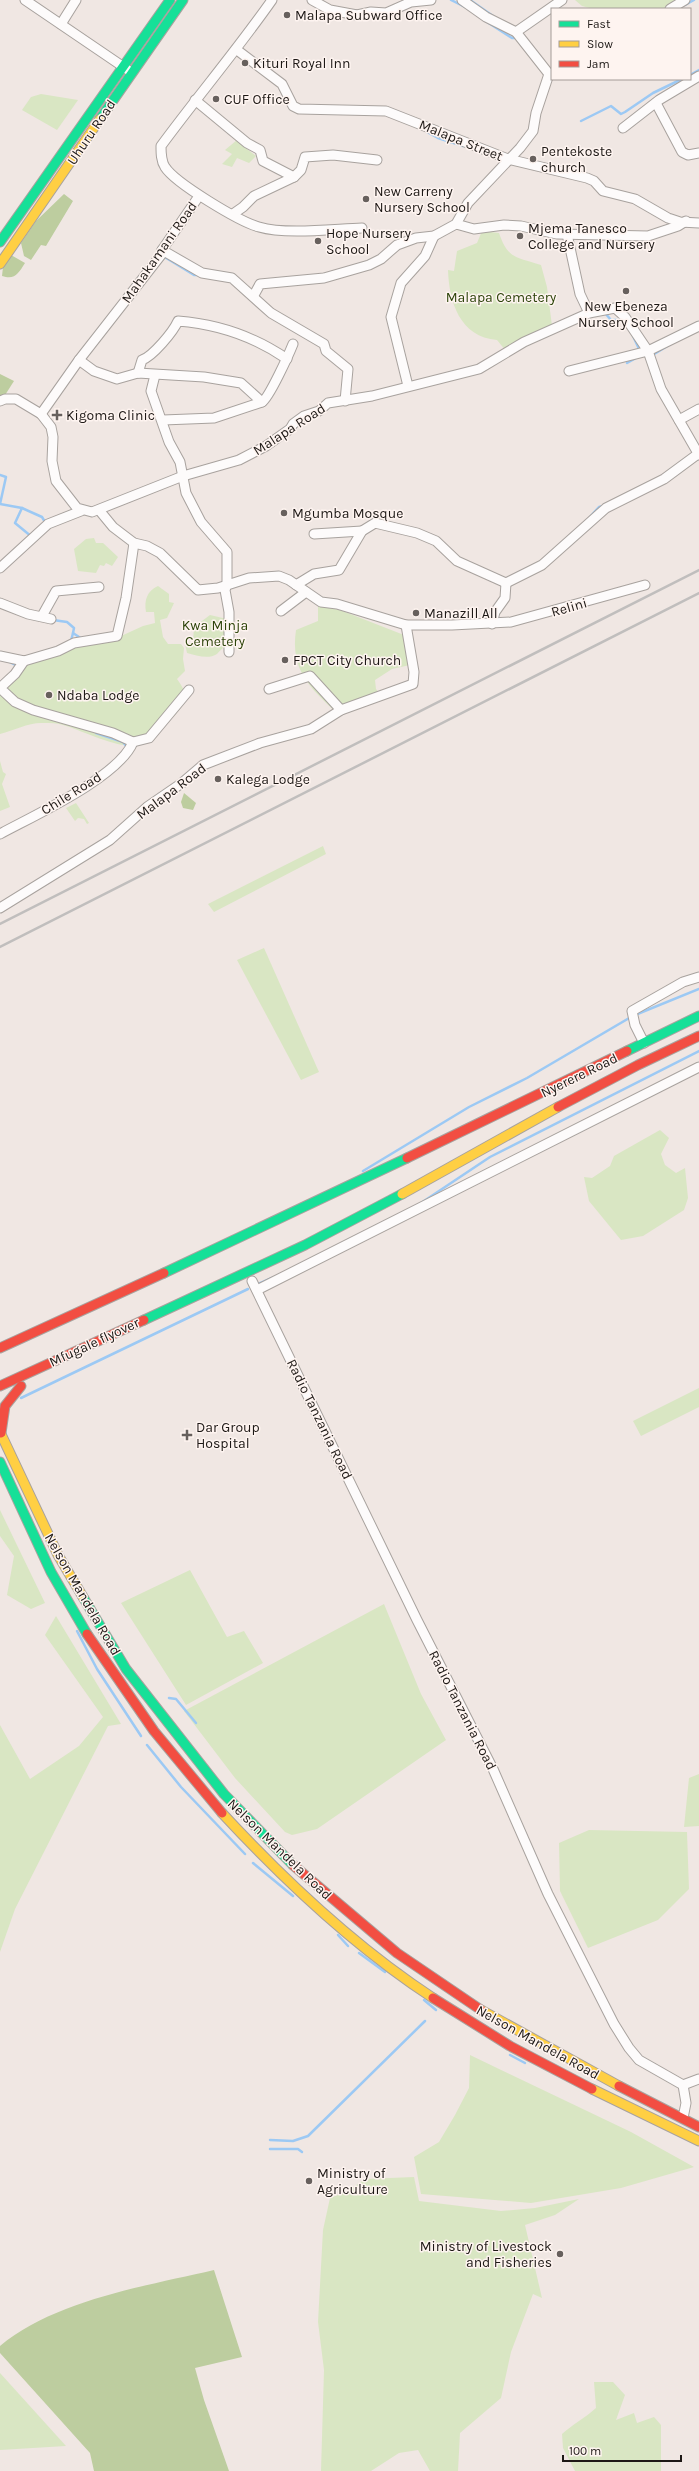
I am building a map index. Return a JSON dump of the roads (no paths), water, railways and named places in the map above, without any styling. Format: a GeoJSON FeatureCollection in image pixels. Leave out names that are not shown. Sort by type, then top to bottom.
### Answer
{"type":"FeatureCollection","features":[{"type":"Feature","properties":{"kind":"main road","name":"Uhuru Road"},"geometry":{"type":"LineString","coordinates":[[0,242],[170,0]]}},
{"type":"Feature","properties":{"kind":"main road","name":"Uhuru Road"},"geometry":{"type":"LineString","coordinates":[[0,264],[183,0]]}},
{"type":"Feature","properties":{"kind":"main road","name":"Nyerere Road"},"geometry":{"type":"LineString","coordinates":[[459,1134],[699,1016]]}},
{"type":"Feature","properties":{"kind":"main road","name":"Nyerere Road"},"geometry":{"type":"LineString","coordinates":[[484,1148],[638,1065],[699,1036]]}},
{"type":"Feature","properties":{"kind":"main road"},"geometry":{"type":"LineString","coordinates":[[353,1194],[459,1134]]}},
{"type":"Feature","properties":{"kind":"main road"},"geometry":{"type":"LineString","coordinates":[[0,1346],[24,1337],[298,1212],[459,1134]]}},
{"type":"Feature","properties":{"kind":"main road"},"geometry":{"type":"LineString","coordinates":[[255,1280],[376,1220],[484,1148]]}},
{"type":"Feature","properties":{"kind":"main road","name":"Mfugale flyover"},"geometry":{"type":"LineString","coordinates":[[0,1386],[366,1215],[484,1148]]}},
{"type":"Feature","properties":{"kind":"main road","name":"Mfugale flyover"},"geometry":{"type":"LineString","coordinates":[[0,1359],[311,1214]]}},
{"type":"Feature","properties":{"kind":"main road"},"geometry":{"type":"LineString","coordinates":[[0,1396],[194,1308]]}},
{"type":"Feature","properties":{"kind":"main road"},"geometry":{"type":"LineString","coordinates":[[0,1432],[5,1406],[21,1386]]}},
{"type":"Feature","properties":{"kind":"main road","name":"Nelson Mandela Road"},"geometry":{"type":"LineString","coordinates":[[0,1432],[58,1555],[126,1669],[224,1794],[258,1831],[332,1901],[397,1953],[453,1993],[498,2021],[600,2077],[699,2126]]}},
{"type":"Feature","properties":{"kind":"main road","name":"Nelson Mandela Road"},"geometry":{"type":"LineString","coordinates":[[0,1462],[68,1604],[115,1678],[206,1797],[255,1851],[322,1913],[384,1963],[484,2032],[595,2091],[699,2141]]}},
{"type":"Feature","properties":{"kind":"street"},"geometry":{"type":"LineString","coordinates":[[25,0],[132,72]]}},
{"type":"Feature","properties":{"kind":"street"},"geometry":{"type":"LineString","coordinates":[[61,24],[76,0]]}},
{"type":"Feature","properties":{"kind":"street","name":"Mahakamani Road"},"geometry":{"type":"LineString","coordinates":[[41,414],[80,360],[161,255],[162,250],[199,196],[171,174],[165,167],[161,154],[161,146],[195,100],[237,50],[272,0]]}},
{"type":"Feature","properties":{"kind":"street"},"geometry":{"type":"LineString","coordinates":[[312,0],[330,10],[361,15],[371,12],[386,14],[412,2],[431,0]]}},
{"type":"Feature","properties":{"kind":"street"},"geometry":{"type":"LineString","coordinates":[[254,295],[260,284],[324,278],[354,269],[381,259],[397,245],[416,238],[434,236],[456,224],[468,203],[520,148],[535,126],[536,113],[551,74],[516,32],[486,17],[462,0]]}},
{"type":"Feature","properties":{"kind":"street"},"geometry":{"type":"LineString","coordinates":[[516,32],[562,0]]}},
{"type":"Feature","properties":{"kind":"street"},"geometry":{"type":"LineString","coordinates":[[672,8],[685,0]]}},
{"type":"Feature","properties":{"kind":"street","name":"Malapa Street"},"geometry":{"type":"LineString","coordinates":[[237,50],[282,84],[293,106],[299,109],[386,111],[508,159],[587,178],[603,191],[635,200],[668,218],[699,223]]}},
{"type":"Feature","properties":{"kind":"street"},"geometry":{"type":"LineString","coordinates":[[624,128],[656,102],[699,76]]}},
{"type":"Feature","properties":{"kind":"street"},"geometry":{"type":"LineString","coordinates":[[195,100],[247,143],[260,150],[263,161],[294,177]]}},
{"type":"Feature","properties":{"kind":"street"},"geometry":{"type":"LineString","coordinates":[[656,102],[682,152],[688,155],[699,153]]}},
{"type":"Feature","properties":{"kind":"street"},"geometry":{"type":"LineString","coordinates":[[233,214],[244,207],[254,196],[294,177],[301,170],[305,157],[311,155],[321,157],[333,155],[377,160]]}},
{"type":"Feature","properties":{"kind":"street"},"geometry":{"type":"LineString","coordinates":[[199,196],[258,227],[274,230],[362,228]]}},
{"type":"Feature","properties":{"kind":"street"},"geometry":{"type":"LineString","coordinates":[[456,224],[474,228],[504,225],[522,226],[556,234],[648,236],[686,222]]}},
{"type":"Feature","properties":{"kind":"street"},"geometry":{"type":"LineString","coordinates":[[567,234],[580,294],[589,313]]}},
{"type":"Feature","properties":{"kind":"street"},"geometry":{"type":"LineString","coordinates":[[408,386],[391,317],[401,284],[425,256],[434,236]]}},
{"type":"Feature","properties":{"kind":"street"},"geometry":{"type":"LineString","coordinates":[[162,250],[202,273],[232,278],[254,295],[271,313],[324,344],[326,351],[348,369],[345,401]]}},
{"type":"Feature","properties":{"kind":"street","name":"Malapa Road"},"geometry":{"type":"LineString","coordinates":[[0,568],[48,524],[81,511],[99,510],[184,476],[239,460],[266,446],[304,416],[319,411],[328,403],[345,401],[479,369],[524,342],[589,313],[615,308],[625,317],[648,351],[661,389],[698,455]]}},
{"type":"Feature","properties":{"kind":"street"},"geometry":{"type":"LineString","coordinates":[[138,373],[142,360],[148,358],[158,348],[166,336],[174,331],[178,321],[202,323],[226,329],[253,341],[287,360]]}},
{"type":"Feature","properties":{"kind":"street"},"geometry":{"type":"LineString","coordinates":[[568,371],[648,351],[699,326]]}},
{"type":"Feature","properties":{"kind":"street"},"geometry":{"type":"LineString","coordinates":[[163,420],[214,418],[266,400],[287,360],[293,344]]}},
{"type":"Feature","properties":{"kind":"street"},"geometry":{"type":"LineString","coordinates":[[80,360],[94,371],[120,379],[138,373],[204,377],[241,383],[262,402]]}},
{"type":"Feature","properties":{"kind":"street"},"geometry":{"type":"LineString","coordinates":[[155,375],[151,391],[163,420],[169,442],[176,452],[184,476],[186,493],[191,506],[201,522],[227,552],[227,584],[225,590],[229,612],[230,652]]}},
{"type":"Feature","properties":{"kind":"street"},"geometry":{"type":"LineString","coordinates":[[0,401],[5,399],[16,399],[41,414],[51,427],[53,437],[52,461],[56,481],[81,511]]}},
{"type":"Feature","properties":{"kind":"street"},"geometry":{"type":"LineString","coordinates":[[679,420],[699,409]]}},
{"type":"Feature","properties":{"kind":"street"},"geometry":{"type":"LineString","coordinates":[[506,583],[542,565],[606,508],[664,478],[698,455]]}},
{"type":"Feature","properties":{"kind":"street"},"geometry":{"type":"LineString","coordinates":[[0,656],[24,661],[58,651],[74,643],[117,636],[126,598],[134,543],[113,527],[99,510]]}},
{"type":"Feature","properties":{"kind":"street"},"geometry":{"type":"LineString","coordinates":[[296,585],[314,574],[338,570],[362,531],[375,523],[417,533],[436,542],[457,561],[506,583]]}},
{"type":"Feature","properties":{"kind":"street"},"geometry":{"type":"LineString","coordinates":[[314,534],[362,531]]}},
{"type":"Feature","properties":{"kind":"street","name":"Relini"},"geometry":{"type":"LineString","coordinates":[[134,543],[155,549],[198,590],[218,588],[227,584],[270,576],[279,576],[296,585],[321,602],[337,604],[406,625],[492,624],[541,615],[645,585]]}},
{"type":"Feature","properties":{"kind":"street"},"geometry":{"type":"LineString","coordinates":[[492,624],[495,612],[505,598],[506,583]]}},
{"type":"Feature","properties":{"kind":"street"},"geometry":{"type":"LineString","coordinates":[[0,603],[47,618],[56,591],[99,587]]}},
{"type":"Feature","properties":{"kind":"street"},"geometry":{"type":"LineString","coordinates":[[281,611],[306,592]]}},
{"type":"Feature","properties":{"kind":"street","name":"Malapa Road"},"geometry":{"type":"LineString","coordinates":[[0,908],[110,840],[147,807],[182,783],[203,764],[260,743],[311,729],[341,710],[414,683],[406,625]]}},
{"type":"Feature","properties":{"kind":"street"},"geometry":{"type":"LineString","coordinates":[[24,661],[15,674],[0,688],[15,702],[34,710],[113,733],[133,742],[149,738],[189,690]]}},
{"type":"Feature","properties":{"kind":"street"},"geometry":{"type":"LineString","coordinates":[[270,689],[310,676],[341,710]]}},
{"type":"Feature","properties":{"kind":"street","name":"Chile Road"},"geometry":{"type":"LineString","coordinates":[[0,834],[67,798],[109,769],[130,748],[133,742]]}},
{"type":"Feature","properties":{"kind":"street"},"geometry":{"type":"LineString","coordinates":[[644,1042],[635,1025],[632,1011],[683,982],[699,977]]}},
{"type":"Feature","properties":{"kind":"street"},"geometry":{"type":"LineString","coordinates":[[257,1290],[699,1068]]}},
{"type":"Feature","properties":{"kind":"street","name":"Radio Tanzania Road"},"geometry":{"type":"LineString","coordinates":[[255,1280],[257,1290],[417,1620],[493,1769],[548,1894],[614,2024],[629,2048],[639,2060],[683,2085]]}},
{"type":"Feature","properties":{"kind":"street"},"geometry":{"type":"LineString","coordinates":[[683,2118],[686,2103],[683,2085],[699,2079]]}},
{"type":"Feature","properties":{"kind":"waterway"},"geometry":{"type":"LineString","coordinates":[[451,0],[465,7]]}},
{"type":"Feature","properties":{"kind":"waterway"},"geometry":{"type":"LineString","coordinates":[[470,0],[493,16]]}},
{"type":"Feature","properties":{"kind":"waterway"},"geometry":{"type":"LineString","coordinates":[[685,5],[694,0]]}},
{"type":"Feature","properties":{"kind":"waterway"},"geometry":{"type":"LineString","coordinates":[[484,20],[512,38],[517,38]]}},
{"type":"Feature","properties":{"kind":"waterway"},"geometry":{"type":"LineString","coordinates":[[691,74],[699,70]]}},
{"type":"Feature","properties":{"kind":"waterway"},"geometry":{"type":"LineString","coordinates":[[581,121],[611,106],[621,114],[653,93],[680,80]]}},
{"type":"Feature","properties":{"kind":"waterway"},"geometry":{"type":"LineString","coordinates":[[427,132],[438,138],[463,146]]}},
{"type":"Feature","properties":{"kind":"waterway"},"geometry":{"type":"LineString","coordinates":[[163,256],[194,275],[199,275]]}},
{"type":"Feature","properties":{"kind":"waterway"},"geometry":{"type":"LineString","coordinates":[[605,306],[610,304]]}},
{"type":"Feature","properties":{"kind":"waterway"},"geometry":{"type":"LineString","coordinates":[[624,308],[627,314]]}},
{"type":"Feature","properties":{"kind":"waterway"},"geometry":{"type":"LineString","coordinates":[[605,313],[611,320],[624,320]]}},
{"type":"Feature","properties":{"kind":"waterway"},"geometry":{"type":"LineString","coordinates":[[633,336],[640,351]]}},
{"type":"Feature","properties":{"kind":"waterway"},"geometry":{"type":"LineString","coordinates":[[651,356],[669,345]]}},
{"type":"Feature","properties":{"kind":"waterway"},"geometry":{"type":"LineString","coordinates":[[627,363],[636,358]]}},
{"type":"Feature","properties":{"kind":"waterway"},"geometry":{"type":"LineString","coordinates":[[0,475],[6,477],[0,504],[22,508],[15,523],[32,537]]}},
{"type":"Feature","properties":{"kind":"waterway"},"geometry":{"type":"LineString","coordinates":[[590,517],[599,507],[603,506]]}},
{"type":"Feature","properties":{"kind":"waterway"},"geometry":{"type":"LineString","coordinates":[[22,508],[42,517],[45,522]]}},
{"type":"Feature","properties":{"kind":"waterway"},"geometry":{"type":"LineString","coordinates":[[53,620],[67,622],[74,628],[73,633]]}},
{"type":"Feature","properties":{"kind":"waterway"},"geometry":{"type":"LineString","coordinates":[[71,641],[73,633],[82,639]]}},
{"type":"Feature","properties":{"kind":"waterway"},"geometry":{"type":"LineString","coordinates":[[8,661],[17,666]]}},
{"type":"Feature","properties":{"kind":"waterway"},"geometry":{"type":"LineString","coordinates":[[96,733],[123,742],[127,747]]}},
{"type":"Feature","properties":{"kind":"waterway"},"geometry":{"type":"LineString","coordinates":[[635,1015],[699,989]]}},
{"type":"Feature","properties":{"kind":"waterway"},"geometry":{"type":"LineString","coordinates":[[363,1171],[469,1107],[527,1078],[631,1017]]}},
{"type":"Feature","properties":{"kind":"waterway"},"geometry":{"type":"LineString","coordinates":[[421,1203],[490,1157],[699,1051]]}},
{"type":"Feature","properties":{"kind":"waterway"},"geometry":{"type":"LineString","coordinates":[[256,1285],[272,1278]]}},
{"type":"Feature","properties":{"kind":"waterway"},"geometry":{"type":"LineString","coordinates":[[21,1398],[248,1289]]}},
{"type":"Feature","properties":{"kind":"waterway"},"geometry":{"type":"LineString","coordinates":[[77,1631],[97,1669],[141,1736]]}},
{"type":"Feature","properties":{"kind":"waterway"},"geometry":{"type":"LineString","coordinates":[[169,1698],[176,1699],[196,1723]]}},
{"type":"Feature","properties":{"kind":"waterway"},"geometry":{"type":"LineString","coordinates":[[147,1745],[181,1787],[245,1854]]}},
{"type":"Feature","properties":{"kind":"waterway"},"geometry":{"type":"LineString","coordinates":[[253,1863],[293,1896]]}},
{"type":"Feature","properties":{"kind":"waterway"},"geometry":{"type":"LineString","coordinates":[[338,1935],[348,1946]]}},
{"type":"Feature","properties":{"kind":"waterway"},"geometry":{"type":"LineString","coordinates":[[359,1953],[385,1972]]}},
{"type":"Feature","properties":{"kind":"waterway"},"geometry":{"type":"LineString","coordinates":[[424,2000],[436,2010]]}},
{"type":"Feature","properties":{"kind":"waterway"},"geometry":{"type":"LineString","coordinates":[[270,2140],[293,2141],[308,2136],[425,2021]]}},
{"type":"Feature","properties":{"kind":"waterway"},"geometry":{"type":"LineString","coordinates":[[510,2055],[525,2063]]}},
{"type":"Feature","properties":{"kind":"waterway"},"geometry":{"type":"LineString","coordinates":[[270,2149],[298,2149],[302,2152]]}},
{"type":"Feature","properties":{"kind":"railway"},"geometry":{"type":"LineString","coordinates":[[0,924],[699,570]]}},
{"type":"Feature","properties":{"kind":"railway"},"geometry":{"type":"LineString","coordinates":[[0,947],[699,593]]}},
{"type":"Feature","properties":{"kind":"place","name":"Malapa Subward Office"},"geometry":{"type":"Point","coordinates":[287,15]}},
{"type":"Feature","properties":{"kind":"place","name":"Kituri Royal Inn"},"geometry":{"type":"Point","coordinates":[245,63]}},
{"type":"Feature","properties":{"kind":"place","name":"CUF Office"},"geometry":{"type":"Point","coordinates":[216,99]}},
{"type":"Feature","properties":{"kind":"place","name":"Pentekoste church"},"geometry":{"type":"Point","coordinates":[533,159]}},
{"type":"Feature","properties":{"kind":"place","name":"New Carreny Nursery School"},"geometry":{"type":"Point","coordinates":[366,199]}},
{"type":"Feature","properties":{"kind":"place","name":"Mjema Tanesco College and Nursery"},"geometry":{"type":"Point","coordinates":[520,236]}},
{"type":"Feature","properties":{"kind":"place","name":"Hope Nursery School"},"geometry":{"type":"Point","coordinates":[318,241]}},
{"type":"Feature","properties":{"kind":"place","name":"New Ebeneza Nursery School"},"geometry":{"type":"Point","coordinates":[626,291]}},
{"type":"Feature","properties":{"kind":"place","name":"Kigoma Clinic"},"geometry":{"type":"Point","coordinates":[57,415]}},
{"type":"Feature","properties":{"kind":"place","name":"Mgumba Mosque"},"geometry":{"type":"Point","coordinates":[284,513]}},
{"type":"Feature","properties":{"kind":"place","name":"Manazill All"},"geometry":{"type":"Point","coordinates":[416,613]}},
{"type":"Feature","properties":{"kind":"place","name":"FPCT City Church"},"geometry":{"type":"Point","coordinates":[285,660]}},
{"type":"Feature","properties":{"kind":"place","name":"Ndaba Lodge"},"geometry":{"type":"Point","coordinates":[49,695]}},
{"type":"Feature","properties":{"kind":"place","name":"Kalega Lodge"},"geometry":{"type":"Point","coordinates":[218,779]}},
{"type":"Feature","properties":{"kind":"place","name":"Dar Group Hospital"},"geometry":{"type":"Point","coordinates":[187,1435]}},
{"type":"Feature","properties":{"kind":"place","name":"Ministry of Agriculture"},"geometry":{"type":"Point","coordinates":[309,2181]}},
{"type":"Feature","properties":{"kind":"place","name":"Ministry of Livestock and Fisheries"},"geometry":{"type":"Point","coordinates":[560,2254]}},
{"type":"Feature","properties":{"kind":"park label","name":"Malapa Cemetery"},"geometry":{"type":"Point","coordinates":[501,297]}},
{"type":"Feature","properties":{"kind":"park label","name":"Kwa Minja Cemetery"},"geometry":{"type":"Point","coordinates":[215,634]}}]}
